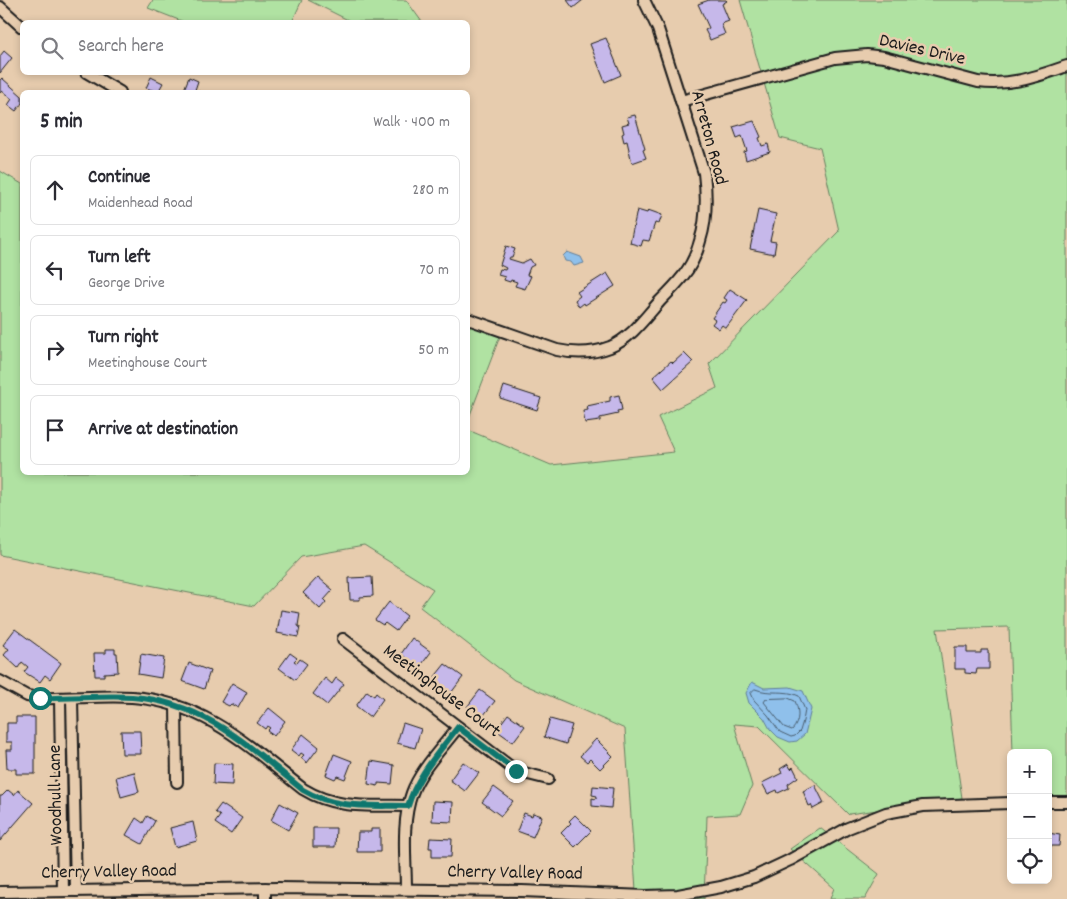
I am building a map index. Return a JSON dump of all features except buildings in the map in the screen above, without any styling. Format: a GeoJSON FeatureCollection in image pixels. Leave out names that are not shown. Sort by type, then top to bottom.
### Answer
{"type":"FeatureCollection","features":[{"type":"Feature","properties":{"kind":"street","name":"Arreton Road"},"geometry":{"type":"LineString","coordinates":[[470,320],[557,350],[571,353],[585,353],[611,346],[635,330],[684,275],[693,259],[704,227],[706,191],[704,173],[658,29],[644,0]]}},
{"type":"Feature","properties":{"kind":"street"},"geometry":{"type":"LineString","coordinates":[[0,7],[20,25]]}},
{"type":"Feature","properties":{"kind":"street","name":"Davies Drive"},"geometry":{"type":"LineString","coordinates":[[681,102],[835,58],[851,56],[884,57],[992,84],[1024,81],[1067,66]]}},
{"type":"Feature","properties":{"kind":"street"},"geometry":{"type":"LineString","coordinates":[[91,75],[117,90]]}},
{"type":"Feature","properties":{"kind":"street","name":"Meetinghouse Court"},"geometry":{"type":"LineString","coordinates":[[343,638],[516,771],[548,779]]}},
{"type":"Feature","properties":{"kind":"street"},"geometry":{"type":"LineString","coordinates":[[2,685],[27,696],[40,698],[132,697],[176,706],[200,714],[230,731],[303,790],[315,796],[340,804],[408,806]]}},
{"type":"Feature","properties":{"kind":"street","name":"Woodhull Lane"},"geometry":{"type":"LineString","coordinates":[[60,699],[63,891]]}},
{"type":"Feature","properties":{"kind":"street","name":"Woodhull Lane"},"geometry":{"type":"LineString","coordinates":[[72,699],[76,891]]}},
{"type":"Feature","properties":{"kind":"street"},"geometry":{"type":"LineString","coordinates":[[176,706],[176,782]]}},
{"type":"Feature","properties":{"kind":"street"},"geometry":{"type":"LineString","coordinates":[[406,889],[408,806],[412,792],[419,779],[458,727]]}},
{"type":"Feature","properties":{"kind":"street"},"geometry":{"type":"LineString","coordinates":[[1052,802],[1067,802]]}},
{"type":"Feature","properties":{"kind":"street","name":"Cherry Valley Road"},"geometry":{"type":"LineString","coordinates":[[0,892],[265,888],[532,891],[645,896],[686,894],[721,887],[754,876],[784,863],[848,828],[886,813],[923,806],[1007,803]]}},
{"type":"Feature","properties":{"kind":"street"},"geometry":{"type":"LineString","coordinates":[[265,888],[266,899]]}},
{"type":"Feature","properties":{"kind":"green space"},"geometry":{"type":"Polygon","coordinates":[[[153,0],[302,0],[293,20],[179,20],[148,8],[153,0]]]}},
{"type":"Feature","properties":{"kind":"green space"},"geometry":{"type":"Polygon","coordinates":[[[308,0],[406,0],[421,20],[348,20],[308,0]]]}},
{"type":"Feature","properties":{"kind":"green space"},"geometry":{"type":"Polygon","coordinates":[[[740,0],[1067,0],[1067,800],[1052,798],[1052,749],[1013,749],[1009,627],[937,629],[962,798],[849,815],[759,726],[734,724],[752,786],[740,814],[707,816],[704,899],[620,899],[622,891],[636,890],[625,729],[514,680],[420,607],[433,589],[364,546],[301,557],[254,606],[0,555],[0,171],[20,183],[20,475],[470,475],[470,431],[551,465],[674,452],[658,417],[717,388],[709,364],[839,231],[820,148],[780,138],[740,0]]]}},
{"type":"Feature","properties":{"kind":"green space"},"geometry":{"type":"Polygon","coordinates":[[[470,316],[502,331],[470,415],[470,316]]]}},
{"type":"Feature","properties":{"kind":"green space"},"geometry":{"type":"Polygon","coordinates":[[[820,828],[879,874],[865,899],[830,899],[834,888],[790,849],[820,828]]]}},
{"type":"Feature","properties":{"kind":"water"},"geometry":{"type":"Polygon","coordinates":[[[567,252],[581,257],[584,263],[574,266],[571,262],[565,261],[563,256],[567,252]]]}},
{"type":"Feature","properties":{"kind":"water"},"geometry":{"type":"Polygon","coordinates":[[[752,682],[764,688],[790,687],[803,691],[811,709],[805,734],[797,741],[790,742],[778,737],[770,729],[764,718],[749,703],[746,693],[752,682]]]}},
{"type":"Feature","properties":{"kind":"route"},"geometry":{"type":"LineString","coordinates":[[40,698],[132,697],[156,700],[200,714],[235,735],[303,790],[327,802],[340,804],[408,806],[412,792],[419,779],[458,727],[516,771]]}}]}
